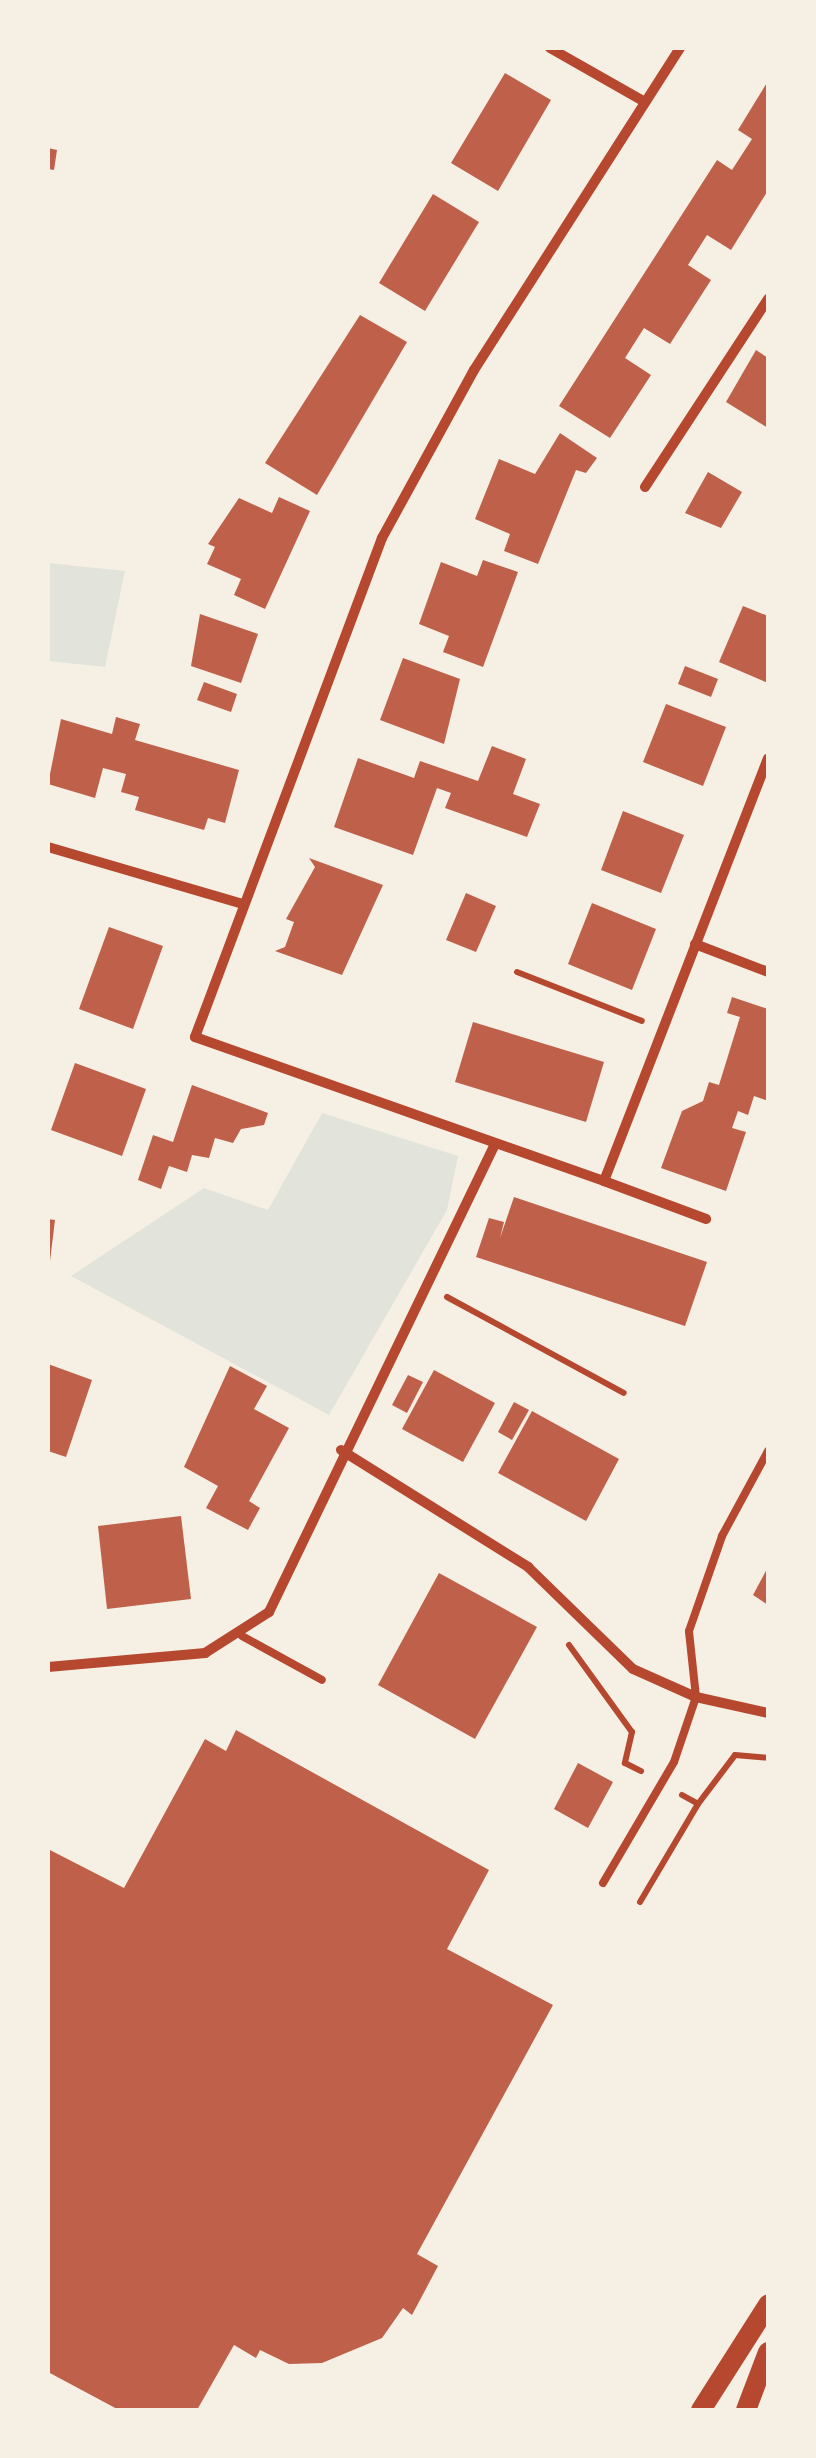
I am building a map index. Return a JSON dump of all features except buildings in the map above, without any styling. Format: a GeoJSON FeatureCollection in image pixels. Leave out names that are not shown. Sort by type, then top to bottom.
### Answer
{"type":"FeatureCollection","features":[{"type":"Feature","properties":{"kind":"main road"},"geometry":{"type":"LineString","coordinates":[[701,2410],[768,2306]]}},
{"type":"Feature","properties":{"kind":"main road"},"geometry":{"type":"LineString","coordinates":[[746,2410],[768,2352]]}},
{"type":"Feature","properties":{"kind":"street"},"geometry":{"type":"LineString","coordinates":[[550,48],[645,102]]}},
{"type":"Feature","properties":{"kind":"street"},"geometry":{"type":"LineString","coordinates":[[680,48],[474,370],[382,538],[195,1037],[706,1218]]}},
{"type":"Feature","properties":{"kind":"street"},"geometry":{"type":"LineString","coordinates":[[645,487],[768,299]]}},
{"type":"Feature","properties":{"kind":"street"},"geometry":{"type":"LineString","coordinates":[[604,1181],[768,759]]}},
{"type":"Feature","properties":{"kind":"street"},"geometry":{"type":"LineString","coordinates":[[48,847],[243,904]]}},
{"type":"Feature","properties":{"kind":"street"},"geometry":{"type":"LineString","coordinates":[[695,944],[768,972]]}},
{"type":"Feature","properties":{"kind":"street"},"geometry":{"type":"LineString","coordinates":[[48,1667],[205,1652],[242,1636],[269,1612],[316,1526],[340,1450],[495,1144]]}},
{"type":"Feature","properties":{"kind":"street"},"geometry":{"type":"LineString","coordinates":[[340,1450],[513,1556],[573,1618],[633,1670],[696,1697],[768,1713]]}},
{"type":"Feature","properties":{"kind":"lane"},"geometry":{"type":"LineString","coordinates":[[604,1883],[663,1784],[696,1697],[690,1631],[722,1536],[768,1452]]}},
{"type":"Feature","properties":{"kind":"lane"},"geometry":{"type":"LineString","coordinates":[[242,1636],[322,1680]]}},
{"type":"Feature","properties":{"kind":"path"},"geometry":{"type":"LineString","coordinates":[[518,972],[662,1029]]}},
{"type":"Feature","properties":{"kind":"path"},"geometry":{"type":"LineString","coordinates":[[424,1284],[624,1393]]}},
{"type":"Feature","properties":{"kind":"path"},"geometry":{"type":"LineString","coordinates":[[573,1618],[569,1646],[632,1732],[625,1763],[698,1804]]}},
{"type":"Feature","properties":{"kind":"path"},"geometry":{"type":"LineString","coordinates":[[640,1902],[698,1804],[735,1756],[768,1758]]}},
{"type":"Feature","properties":{"kind":"shaded area"},"geometry":{"type":"Polygon","coordinates":[[[48,563],[125,571],[105,667],[48,661],[48,563]]]}},
{"type":"Feature","properties":{"kind":"shaded area"},"geometry":{"type":"Polygon","coordinates":[[[322,1113],[458,1156],[447,1210],[329,1415],[71,1276],[204,1188],[268,1210],[322,1113]]]}}]}
